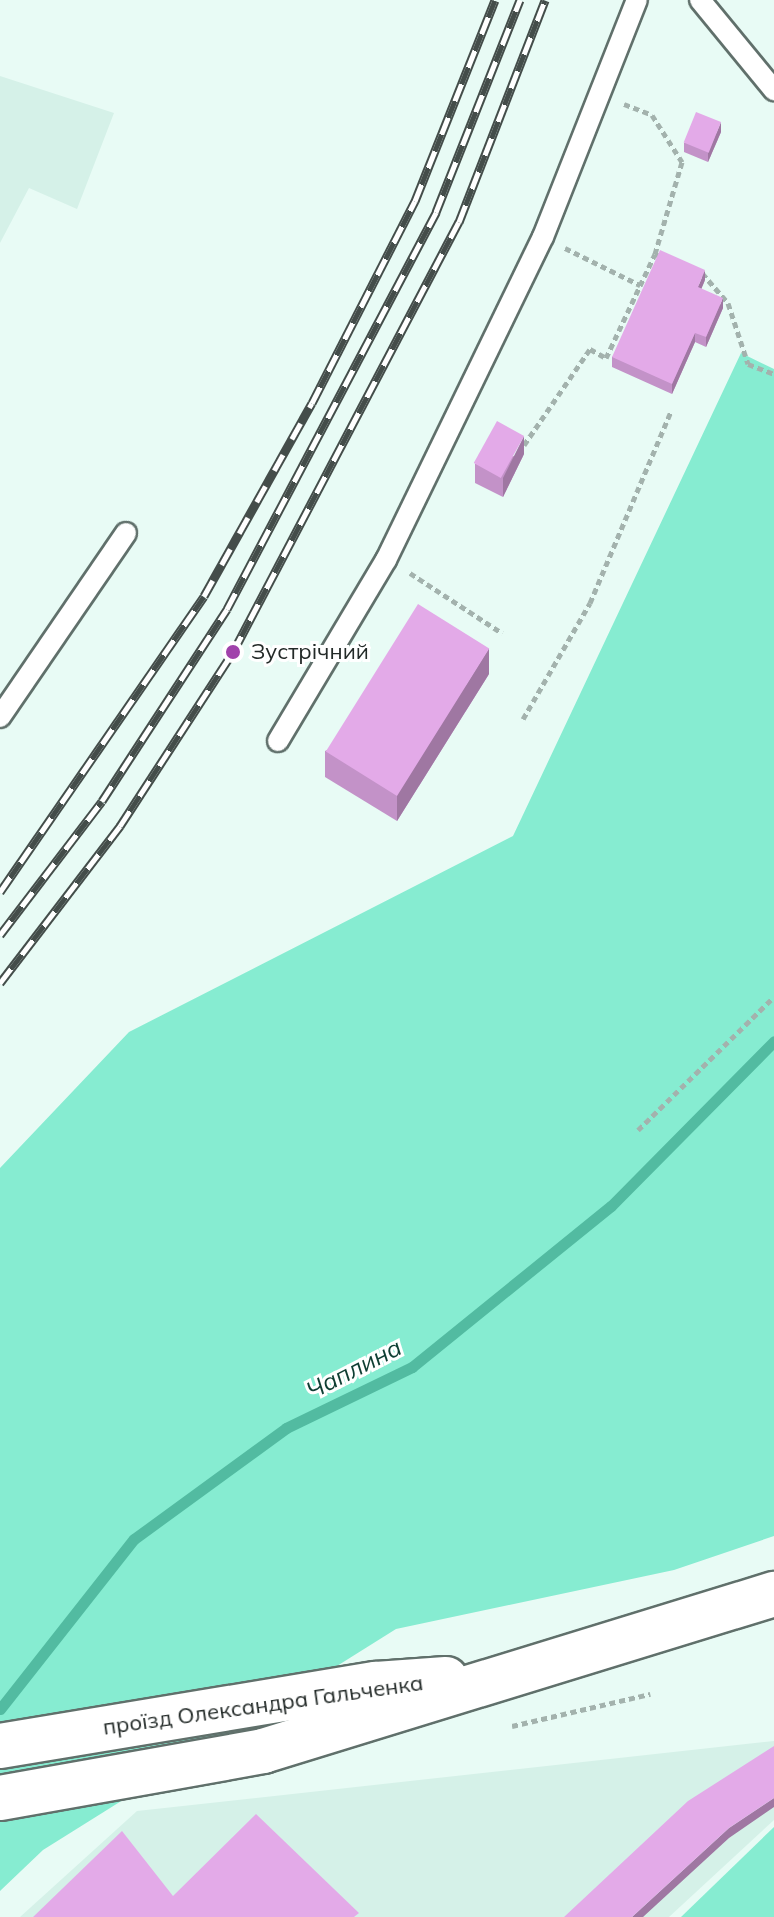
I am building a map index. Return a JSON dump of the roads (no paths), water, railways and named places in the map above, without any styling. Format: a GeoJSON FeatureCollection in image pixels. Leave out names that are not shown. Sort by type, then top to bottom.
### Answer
{"type":"FeatureCollection","features":[{"type":"Feature","properties":{"kind":"main road"},"geometry":{"type":"LineString","coordinates":[[496,1676],[774,1594]]}},
{"type":"Feature","properties":{"kind":"main road","name":"проїзд Олександра Гальченка"},"geometry":{"type":"LineString","coordinates":[[0,1746],[376,1684],[496,1676]]}},
{"type":"Feature","properties":{"kind":"main road","name":"проїзд Олександра Гальченка"},"geometry":{"type":"LineString","coordinates":[[0,1798],[263,1751],[496,1676]]}},
{"type":"Feature","properties":{"kind":"lane"},"geometry":{"type":"LineString","coordinates":[[278,741],[386,560],[543,237],[637,0]]}},
{"type":"Feature","properties":{"kind":"lane"},"geometry":{"type":"LineString","coordinates":[[700,0],[774,90]]}},
{"type":"Feature","properties":{"kind":"lane"},"geometry":{"type":"LineString","coordinates":[[0,717],[126,533]]}},
{"type":"Feature","properties":{"kind":"waterway","name":"Чаплина"},"geometry":{"type":"LineString","coordinates":[[0,1709],[134,1539],[286,1428],[412,1367],[611,1206],[774,1041]]}},
{"type":"Feature","properties":{"kind":"railway"},"geometry":{"type":"LineString","coordinates":[[0,892],[204,596],[312,403],[415,201],[495,0]]}},
{"type":"Feature","properties":{"kind":"railway"},"geometry":{"type":"LineString","coordinates":[[0,935],[102,801],[227,609],[436,212],[520,0]]}},
{"type":"Feature","properties":{"kind":"railway"},"geometry":{"type":"LineString","coordinates":[[0,983],[120,826],[233,652],[459,222],[545,0]]}},
{"type":"Feature","properties":{"kind":"place","name":"Зустрічний"},"geometry":{"type":"Point","coordinates":[233,652]}}]}
